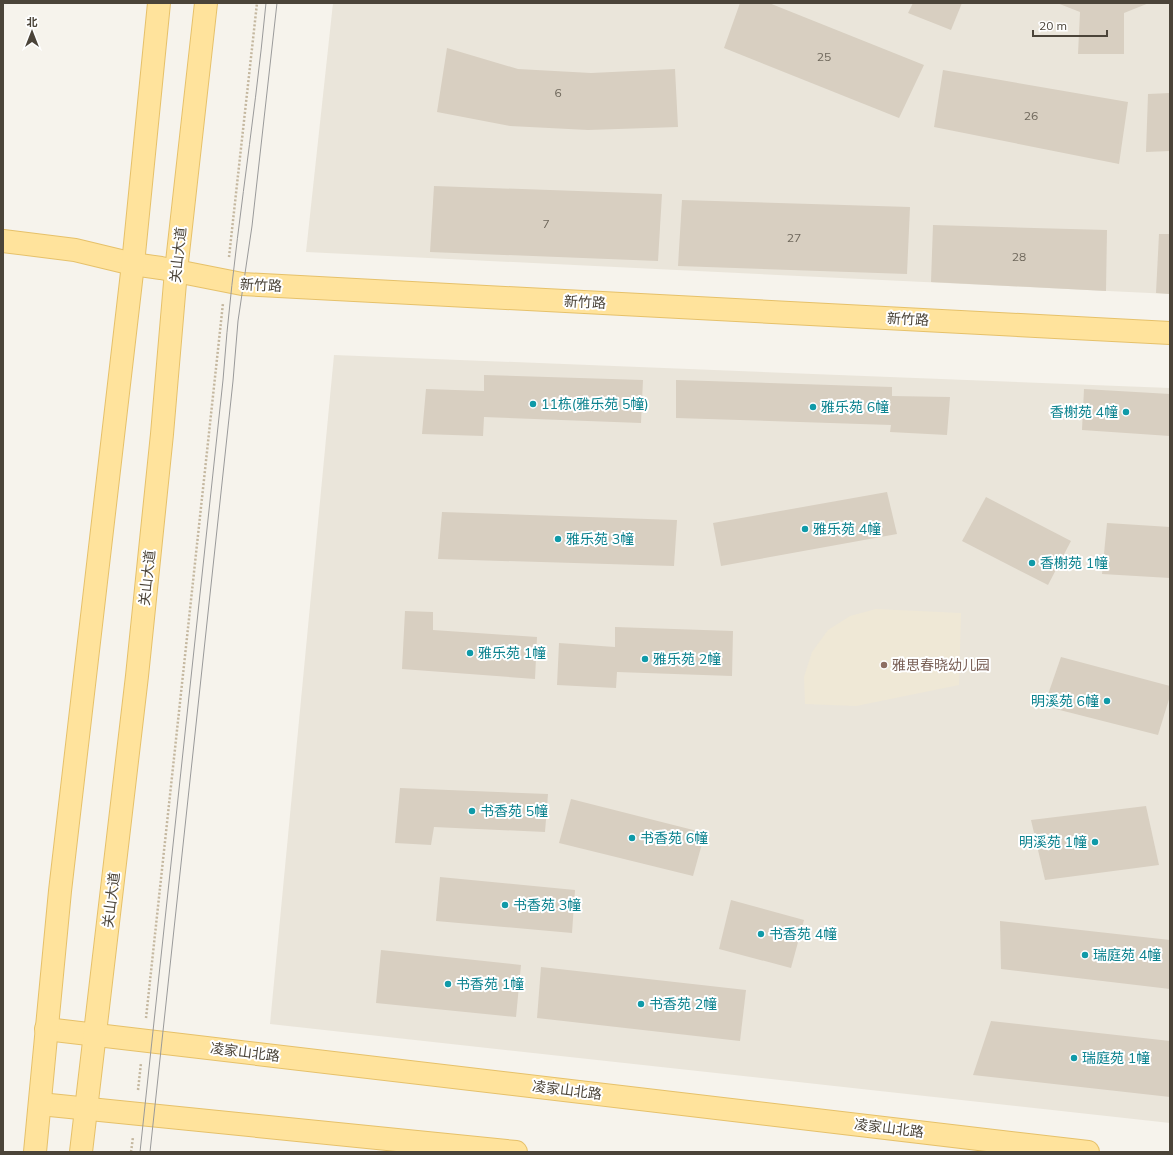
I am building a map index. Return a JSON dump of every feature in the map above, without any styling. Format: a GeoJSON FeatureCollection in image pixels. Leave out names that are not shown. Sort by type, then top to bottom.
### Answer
{"type":"FeatureCollection","features":[{"type":"Feature","properties":{"kind":"main road"},"geometry":{"type":"LineString","coordinates":[[35,1152],[60,891],[132,264],[159,3]]}},
{"type":"Feature","properties":{"kind":"main road","name":"关山大道"},"geometry":{"type":"LineString","coordinates":[[81,1152],[94,1034],[107,942],[137,676],[162,434],[176,271],[206,3]]}},
{"type":"Feature","properties":{"kind":"main road","name":"新竹路"},"geometry":{"type":"LineString","coordinates":[[3,241],[75,250],[132,264],[242,284],[1170,333]]}},
{"type":"Feature","properties":{"kind":"main road","name":"凌家山北路"},"geometry":{"type":"LineString","coordinates":[[46,1029],[1088,1152]]}},
{"type":"Feature","properties":{"kind":"main road"},"geometry":{"type":"LineString","coordinates":[[40,1104],[516,1152]]}},
{"type":"Feature","properties":{"kind":"path"},"geometry":{"type":"LineString","coordinates":[[131,1152],[225,282],[257,3]]}},
{"type":"Feature","properties":{"kind":"shaded area"},"geometry":{"type":"Polygon","coordinates":[[[333,3],[1170,3],[1170,294],[306,252],[333,3]]]}},
{"type":"Feature","properties":{"kind":"shaded area"},"geometry":{"type":"Polygon","coordinates":[[[334,355],[1170,388],[1170,1123],[270,1024],[334,355]]]}},
{"type":"Feature","properties":{"kind":"shaded area","name":"雅思春晓幼儿园"},"geometry":{"type":"Polygon","coordinates":[[[876,609],[961,613],[959,685],[856,706],[805,704],[804,677],[812,652],[828,630],[850,616],[876,609]]]}},
{"type":"Feature","properties":{"kind":"building"},"geometry":{"type":"Polygon","coordinates":[[[740,3],[769,3],[924,65],[899,118],[724,48],[740,3]]]}},
{"type":"Feature","properties":{"kind":"building"},"geometry":{"type":"Polygon","coordinates":[[[913,3],[962,3],[951,30],[908,13],[913,3]]]}},
{"type":"Feature","properties":{"kind":"building"},"geometry":{"type":"Polygon","coordinates":[[[1057,3],[1149,3],[1124,13],[1124,54],[1078,54],[1080,12],[1057,3]]]}},
{"type":"Feature","properties":{"kind":"building"},"geometry":{"type":"Polygon","coordinates":[[[447,48],[518,69],[591,73],[675,69],[678,127],[588,130],[510,126],[437,112],[447,48]]]}},
{"type":"Feature","properties":{"kind":"building"},"geometry":{"type":"Polygon","coordinates":[[[943,70],[1128,102],[1119,164],[934,127],[943,70]]]}},
{"type":"Feature","properties":{"kind":"building"},"geometry":{"type":"Polygon","coordinates":[[[1170,93],[1170,151],[1146,152],[1148,94],[1170,93]]]}},
{"type":"Feature","properties":{"kind":"building"},"geometry":{"type":"Polygon","coordinates":[[[434,186],[662,194],[658,261],[430,252],[434,186]]]}},
{"type":"Feature","properties":{"kind":"building"},"geometry":{"type":"Polygon","coordinates":[[[682,200],[910,207],[907,274],[678,266],[682,200]]]}},
{"type":"Feature","properties":{"kind":"building"},"geometry":{"type":"Polygon","coordinates":[[[933,225],[1107,230],[1106,291],[931,282],[933,225]]]}},
{"type":"Feature","properties":{"kind":"building"},"geometry":{"type":"Polygon","coordinates":[[[1159,234],[1170,234],[1170,294],[1156,293],[1159,234]]]}},
{"type":"Feature","properties":{"kind":"building","name":"11栋(雅乐苑 5幢)"},"geometry":{"type":"Polygon","coordinates":[[[484,375],[643,380],[641,423],[484,417],[483,436],[422,434],[426,389],[484,391],[484,375]]]}},
{"type":"Feature","properties":{"kind":"building","name":"雅乐苑 6幢"},"geometry":{"type":"Polygon","coordinates":[[[676,380],[892,387],[892,396],[950,397],[947,435],[890,432],[891,425],[676,418],[676,380]]]}},
{"type":"Feature","properties":{"kind":"building","name":"香榭苑 4幢"},"geometry":{"type":"Polygon","coordinates":[[[1084,389],[1170,394],[1170,436],[1082,430],[1084,389]]]}},
{"type":"Feature","properties":{"kind":"building","name":"雅乐苑 4幢"},"geometry":{"type":"Polygon","coordinates":[[[887,492],[897,534],[721,566],[713,523],[887,492]]]}},
{"type":"Feature","properties":{"kind":"building","name":"香榭苑 1幢"},"geometry":{"type":"Polygon","coordinates":[[[986,497],[1071,541],[1048,585],[962,541],[986,497]]]}},
{"type":"Feature","properties":{"kind":"building","name":"雅乐苑 3幢"},"geometry":{"type":"Polygon","coordinates":[[[442,512],[677,520],[674,566],[438,559],[442,512]]]}},
{"type":"Feature","properties":{"kind":"building"},"geometry":{"type":"Polygon","coordinates":[[[1107,523],[1170,527],[1170,578],[1102,574],[1107,523]]]}},
{"type":"Feature","properties":{"kind":"building","name":"雅乐苑 1幢"},"geometry":{"type":"Polygon","coordinates":[[[405,611],[433,612],[433,630],[537,637],[535,679],[402,669],[405,611]]]}},
{"type":"Feature","properties":{"kind":"building","name":"雅乐苑 2幢"},"geometry":{"type":"Polygon","coordinates":[[[615,627],[733,631],[732,676],[617,672],[616,688],[557,685],[559,643],[615,647],[615,627]]]}},
{"type":"Feature","properties":{"kind":"building","name":"明溪苑 6幢"},"geometry":{"type":"Polygon","coordinates":[[[1061,657],[1170,686],[1170,696],[1158,735],[1044,706],[1061,657]]]}},
{"type":"Feature","properties":{"kind":"building","name":"书香苑 5幢"},"geometry":{"type":"Polygon","coordinates":[[[400,788],[548,794],[545,832],[434,827],[431,845],[395,843],[400,788]]]}},
{"type":"Feature","properties":{"kind":"building","name":"书香苑 6幢"},"geometry":{"type":"Polygon","coordinates":[[[571,799],[705,833],[693,876],[559,843],[571,799]]]}},
{"type":"Feature","properties":{"kind":"building","name":"明溪苑 1幢"},"geometry":{"type":"Polygon","coordinates":[[[1146,806],[1159,865],[1045,880],[1031,820],[1146,806]]]}},
{"type":"Feature","properties":{"kind":"building","name":"书香苑 3幢"},"geometry":{"type":"Polygon","coordinates":[[[440,877],[575,890],[572,933],[436,921],[440,877]]]}},
{"type":"Feature","properties":{"kind":"building","name":"书香苑 4幢"},"geometry":{"type":"Polygon","coordinates":[[[731,900],[804,920],[791,968],[719,949],[731,900]]]}},
{"type":"Feature","properties":{"kind":"building","name":"瑞庭苑 4幢"},"geometry":{"type":"Polygon","coordinates":[[[1000,921],[1170,940],[1170,989],[1001,969],[1000,921]]]}},
{"type":"Feature","properties":{"kind":"building","name":"书香苑 1幢"},"geometry":{"type":"Polygon","coordinates":[[[381,950],[521,965],[516,1017],[376,1003],[381,950]]]}},
{"type":"Feature","properties":{"kind":"building","name":"书香苑 2幢"},"geometry":{"type":"Polygon","coordinates":[[[541,967],[746,990],[740,1041],[537,1018],[541,967]]]}},
{"type":"Feature","properties":{"kind":"building","name":"瑞庭苑 1幢"},"geometry":{"type":"Polygon","coordinates":[[[991,1021],[1170,1041],[1170,1097],[973,1075],[991,1021]]]}},
{"type":"Feature","properties":{"kind":"tram line"},"geometry":{"type":"LineString","coordinates":[[140,1152],[237,239],[266,3]]}},
{"type":"Feature","properties":{"kind":"tram line"},"geometry":{"type":"LineString","coordinates":[[150,1152],[233,381],[238,321],[252,226],[277,3]]}},
{"type":"Feature","properties":{"kind":"place","name":"11栋(雅乐苑 5幢)"},"geometry":{"type":"Point","coordinates":[533,404]}},
{"type":"Feature","properties":{"kind":"place","name":"雅乐苑 6幢"},"geometry":{"type":"Point","coordinates":[813,407]}},
{"type":"Feature","properties":{"kind":"place","name":"香榭苑 4幢"},"geometry":{"type":"Point","coordinates":[1126,412]}},
{"type":"Feature","properties":{"kind":"place","name":"雅乐苑 4幢"},"geometry":{"type":"Point","coordinates":[805,529]}},
{"type":"Feature","properties":{"kind":"place","name":"雅乐苑 3幢"},"geometry":{"type":"Point","coordinates":[558,539]}},
{"type":"Feature","properties":{"kind":"place","name":"香榭苑 1幢"},"geometry":{"type":"Point","coordinates":[1032,563]}},
{"type":"Feature","properties":{"kind":"place","name":"雅乐苑 1幢"},"geometry":{"type":"Point","coordinates":[470,653]}},
{"type":"Feature","properties":{"kind":"place","name":"雅乐苑 2幢"},"geometry":{"type":"Point","coordinates":[645,659]}},
{"type":"Feature","properties":{"kind":"place","name":"雅思春晓幼儿园"},"geometry":{"type":"Point","coordinates":[884,665]}},
{"type":"Feature","properties":{"kind":"place","name":"明溪苑 6幢"},"geometry":{"type":"Point","coordinates":[1107,701]}},
{"type":"Feature","properties":{"kind":"place","name":"书香苑 5幢"},"geometry":{"type":"Point","coordinates":[472,811]}},
{"type":"Feature","properties":{"kind":"place","name":"书香苑 6幢"},"geometry":{"type":"Point","coordinates":[632,838]}},
{"type":"Feature","properties":{"kind":"place","name":"明溪苑 1幢"},"geometry":{"type":"Point","coordinates":[1095,842]}},
{"type":"Feature","properties":{"kind":"place","name":"书香苑 3幢"},"geometry":{"type":"Point","coordinates":[505,905]}},
{"type":"Feature","properties":{"kind":"place","name":"书香苑 4幢"},"geometry":{"type":"Point","coordinates":[761,934]}},
{"type":"Feature","properties":{"kind":"place","name":"瑞庭苑 4幢"},"geometry":{"type":"Point","coordinates":[1085,955]}},
{"type":"Feature","properties":{"kind":"place","name":"书香苑 1幢"},"geometry":{"type":"Point","coordinates":[448,984]}},
{"type":"Feature","properties":{"kind":"place","name":"书香苑 2幢"},"geometry":{"type":"Point","coordinates":[641,1004]}},
{"type":"Feature","properties":{"kind":"place","name":"瑞庭苑 1幢"},"geometry":{"type":"Point","coordinates":[1074,1058]}}]}
